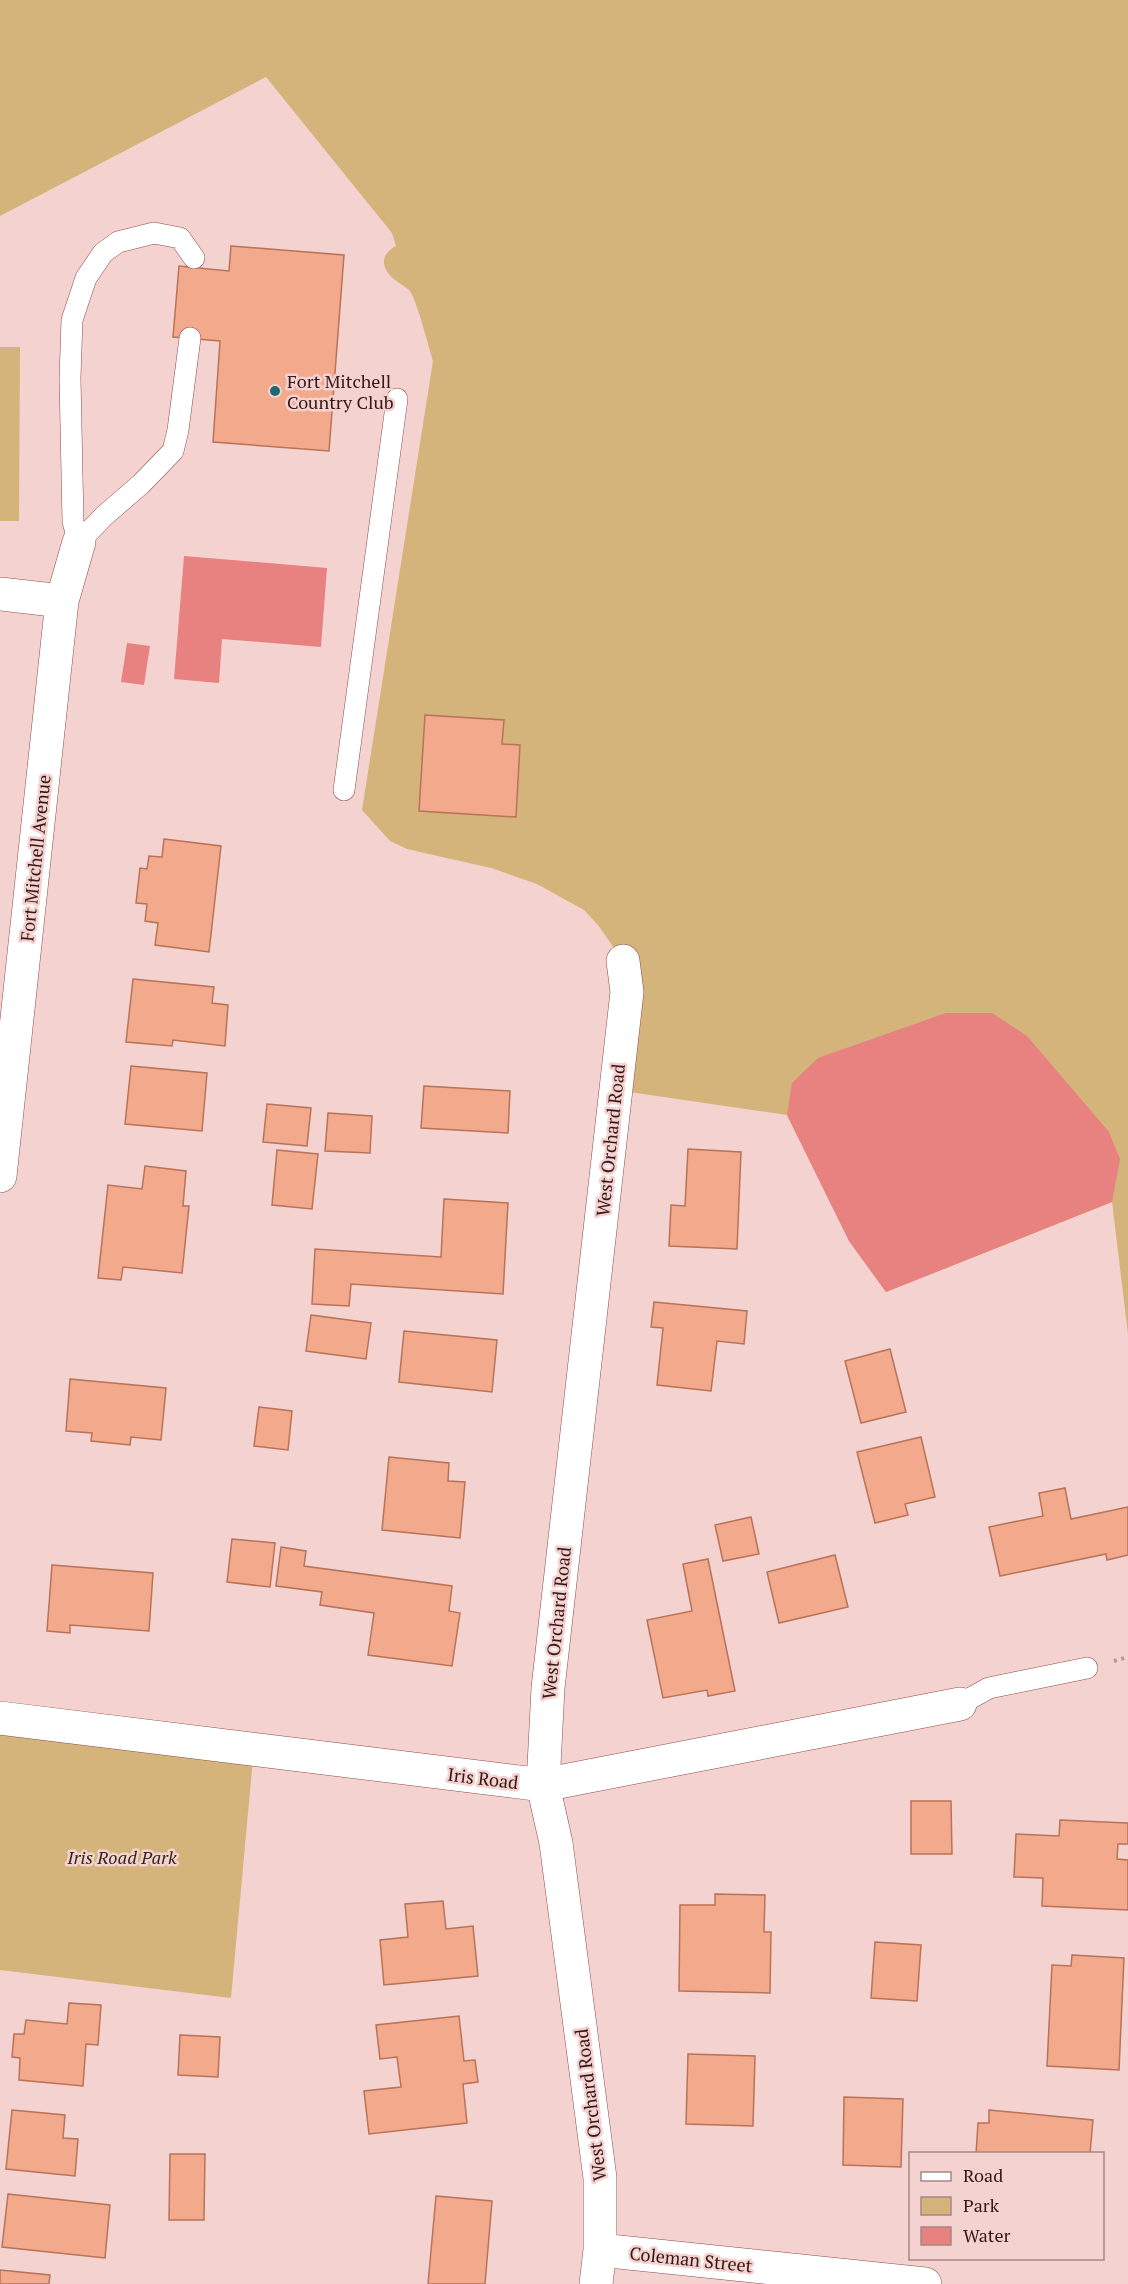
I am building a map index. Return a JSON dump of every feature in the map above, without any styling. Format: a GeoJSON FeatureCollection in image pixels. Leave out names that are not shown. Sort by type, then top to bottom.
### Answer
{"type":"FeatureCollection","features":[{"type":"Feature","properties":{"kind":"street","name":"Fort Mitchell Avenue"},"geometry":{"type":"LineString","coordinates":[[0,1176],[62,601],[79,542]]}},
{"type":"Feature","properties":{"kind":"street"},"geometry":{"type":"LineString","coordinates":[[0,594],[62,601]]}},
{"type":"Feature","properties":{"kind":"street","name":"West Orchard Road"},"geometry":{"type":"LineString","coordinates":[[596,2284],[600,2250],[600,2178],[556,1843],[543,1785],[548,1689],[627,992],[623,961]]}},
{"type":"Feature","properties":{"kind":"street","name":"Iris Road"},"geometry":{"type":"LineString","coordinates":[[0,1718],[543,1785],[960,1704]]}},
{"type":"Feature","properties":{"kind":"street","name":"Coleman Street"},"geometry":{"type":"LineString","coordinates":[[600,2250],[925,2284]]}},
{"type":"Feature","properties":{"kind":"lane"},"geometry":{"type":"LineString","coordinates":[[190,338],[178,430],[172,451],[141,484],[104,516],[79,542],[73,522],[70,378],[72,320],[86,278],[103,253],[118,242],[154,233],[180,238],[194,258]]}},
{"type":"Feature","properties":{"kind":"lane"},"geometry":{"type":"LineString","coordinates":[[344,789],[397,399]]}},
{"type":"Feature","properties":{"kind":"lane"},"geometry":{"type":"LineString","coordinates":[[960,1704],[989,1688],[1087,1668]]}},
{"type":"Feature","properties":{"kind":"green space"},"geometry":{"type":"Polygon","coordinates":[[[0,0],[1128,0],[1128,1334],[1112,1202],[886,1292],[849,1241],[787,1115],[616,1090],[623,961],[598,925],[584,910],[537,884],[491,868],[407,849],[390,841],[362,810],[433,361],[412,295],[391,276],[384,264],[387,253],[396,246],[392,233],[266,77],[0,216],[0,0]]]}},
{"type":"Feature","properties":{"kind":"green space"},"geometry":{"type":"Polygon","coordinates":[[[0,347],[20,347],[19,521],[0,521],[0,347]]]}},
{"type":"Feature","properties":{"kind":"green space","name":"Iris Road Park"},"geometry":{"type":"Polygon","coordinates":[[[0,1718],[254,1748],[231,1998],[0,1970],[0,1718]]]}},
{"type":"Feature","properties":{"kind":"water"},"geometry":{"type":"Polygon","coordinates":[[[184,556],[327,568],[321,647],[222,639],[219,683],[174,679],[184,556]]]}},
{"type":"Feature","properties":{"kind":"water"},"geometry":{"type":"Polygon","coordinates":[[[127,643],[150,646],[144,685],[121,682],[127,643]]]}},
{"type":"Feature","properties":{"kind":"water"},"geometry":{"type":"Polygon","coordinates":[[[946,1013],[992,1013],[1027,1036],[1109,1132],[1120,1159],[1112,1202],[886,1292],[849,1241],[787,1115],[792,1083],[818,1058],[946,1013]]]}},
{"type":"Feature","properties":{"kind":"building","name":"Fort Mitchell Country Club"},"geometry":{"type":"Polygon","coordinates":[[[231,246],[344,255],[329,451],[213,442],[220,341],[173,337],[179,266],[229,271],[231,246]]]}},
{"type":"Feature","properties":{"kind":"building"},"geometry":{"type":"Polygon","coordinates":[[[425,715],[504,720],[502,744],[520,745],[516,817],[419,811],[425,715]]]}},
{"type":"Feature","properties":{"kind":"building"},"geometry":{"type":"Polygon","coordinates":[[[164,839],[221,846],[209,952],[155,945],[158,923],[145,921],[147,904],[136,903],[140,868],[147,869],[149,856],[162,857],[164,839]]]}},
{"type":"Feature","properties":{"kind":"building"},"geometry":{"type":"Polygon","coordinates":[[[133,979],[214,987],[212,1003],[228,1005],[225,1046],[173,1040],[172,1046],[126,1042],[133,979]]]}},
{"type":"Feature","properties":{"kind":"building"},"geometry":{"type":"Polygon","coordinates":[[[131,1066],[207,1073],[202,1131],[125,1124],[131,1066]]]}},
{"type":"Feature","properties":{"kind":"building"},"geometry":{"type":"Polygon","coordinates":[[[424,1086],[510,1091],[508,1133],[421,1128],[424,1086]]]}},
{"type":"Feature","properties":{"kind":"building"},"geometry":{"type":"Polygon","coordinates":[[[267,1104],[311,1108],[307,1146],[263,1142],[267,1104]]]}},
{"type":"Feature","properties":{"kind":"building"},"geometry":{"type":"Polygon","coordinates":[[[328,1113],[372,1116],[370,1153],[325,1151],[328,1113]]]}},
{"type":"Feature","properties":{"kind":"building"},"geometry":{"type":"Polygon","coordinates":[[[688,1149],[741,1152],[737,1249],[669,1246],[671,1205],[685,1206],[688,1149]]]}},
{"type":"Feature","properties":{"kind":"building"},"geometry":{"type":"Polygon","coordinates":[[[277,1150],[318,1154],[312,1209],[272,1205],[277,1150]]]}},
{"type":"Feature","properties":{"kind":"building"},"geometry":{"type":"Polygon","coordinates":[[[145,1166],[186,1171],[183,1206],[189,1206],[182,1273],[123,1267],[121,1280],[98,1278],[108,1185],[142,1189],[145,1166]]]}},
{"type":"Feature","properties":{"kind":"building"},"geometry":{"type":"Polygon","coordinates":[[[444,1199],[508,1203],[503,1294],[351,1284],[349,1306],[312,1304],[315,1249],[441,1257],[444,1199]]]}},
{"type":"Feature","properties":{"kind":"building"},"geometry":{"type":"Polygon","coordinates":[[[654,1302],[747,1311],[744,1344],[717,1341],[711,1391],[657,1385],[663,1328],[651,1327],[654,1302]]]}},
{"type":"Feature","properties":{"kind":"building"},"geometry":{"type":"Polygon","coordinates":[[[311,1315],[371,1323],[366,1359],[306,1351],[311,1315]]]}},
{"type":"Feature","properties":{"kind":"building"},"geometry":{"type":"Polygon","coordinates":[[[404,1331],[497,1340],[492,1392],[399,1382],[404,1331]]]}},
{"type":"Feature","properties":{"kind":"building"},"geometry":{"type":"Polygon","coordinates":[[[890,1349],[906,1412],[861,1423],[845,1361],[890,1349]]]}},
{"type":"Feature","properties":{"kind":"building"},"geometry":{"type":"Polygon","coordinates":[[[70,1379],[166,1388],[161,1440],[131,1437],[130,1445],[91,1441],[92,1433],[66,1431],[70,1379]]]}},
{"type":"Feature","properties":{"kind":"building"},"geometry":{"type":"Polygon","coordinates":[[[259,1407],[292,1411],[288,1450],[254,1446],[259,1407]]]}},
{"type":"Feature","properties":{"kind":"building"},"geometry":{"type":"Polygon","coordinates":[[[921,1437],[935,1497],[905,1504],[908,1515],[875,1523],[857,1452],[921,1437]]]}},
{"type":"Feature","properties":{"kind":"building"},"geometry":{"type":"Polygon","coordinates":[[[389,1457],[449,1463],[448,1481],[465,1482],[460,1538],[382,1530],[389,1457]]]}},
{"type":"Feature","properties":{"kind":"building"},"geometry":{"type":"Polygon","coordinates":[[[1065,1488],[1071,1519],[1128,1507],[1128,1555],[1107,1560],[1106,1554],[1000,1576],[989,1527],[1043,1516],[1039,1493],[1065,1488]]]}},
{"type":"Feature","properties":{"kind":"building"},"geometry":{"type":"Polygon","coordinates":[[[751,1517],[759,1554],[723,1561],[715,1525],[751,1517]]]}},
{"type":"Feature","properties":{"kind":"building"},"geometry":{"type":"Polygon","coordinates":[[[232,1539],[275,1543],[270,1587],[227,1582],[232,1539]]]}},
{"type":"Feature","properties":{"kind":"building"},"geometry":{"type":"Polygon","coordinates":[[[281,1547],[306,1551],[304,1566],[452,1586],[449,1611],[460,1613],[452,1666],[368,1655],[374,1613],[320,1605],[322,1592],[276,1586],[281,1547]]]}},
{"type":"Feature","properties":{"kind":"building"},"geometry":{"type":"Polygon","coordinates":[[[835,1555],[848,1607],[779,1623],[767,1572],[835,1555]]]}},
{"type":"Feature","properties":{"kind":"building"},"geometry":{"type":"Polygon","coordinates":[[[708,1559],[735,1691],[708,1696],[707,1690],[663,1698],[647,1620],[692,1611],[683,1564],[708,1559]]]}},
{"type":"Feature","properties":{"kind":"building"},"geometry":{"type":"Polygon","coordinates":[[[52,1565],[153,1573],[149,1631],[70,1625],[70,1633],[47,1631],[52,1565]]]}},
{"type":"Feature","properties":{"kind":"building"},"geometry":{"type":"Polygon","coordinates":[[[911,1801],[951,1801],[952,1854],[911,1854],[911,1801]]]}},
{"type":"Feature","properties":{"kind":"building"},"geometry":{"type":"Polygon","coordinates":[[[1060,1820],[1128,1823],[1128,1844],[1118,1844],[1117,1859],[1128,1860],[1128,1910],[1042,1906],[1043,1878],[1014,1877],[1016,1834],[1059,1836],[1060,1820]]]}},
{"type":"Feature","properties":{"kind":"building"},"geometry":{"type":"Polygon","coordinates":[[[715,1894],[765,1895],[764,1932],[771,1932],[770,1993],[679,1991],[680,1905],[715,1905],[715,1894]]]}},
{"type":"Feature","properties":{"kind":"building"},"geometry":{"type":"Polygon","coordinates":[[[443,1901],[446,1929],[473,1926],[478,1976],[384,1985],[380,1940],[408,1937],[405,1904],[443,1901]]]}},
{"type":"Feature","properties":{"kind":"building"},"geometry":{"type":"Polygon","coordinates":[[[875,1942],[921,1945],[917,2001],[871,1998],[875,1942]]]}},
{"type":"Feature","properties":{"kind":"building"},"geometry":{"type":"Polygon","coordinates":[[[1072,1955],[1124,1958],[1119,2070],[1047,2066],[1052,1965],[1071,1966],[1072,1955]]]}},
{"type":"Feature","properties":{"kind":"building"},"geometry":{"type":"Polygon","coordinates":[[[69,2003],[101,2005],[98,2045],[86,2044],[83,2086],[19,2080],[20,2058],[12,2057],[14,2034],[24,2034],[26,2020],[67,2024],[69,2003]]]}},
{"type":"Feature","properties":{"kind":"building"},"geometry":{"type":"Polygon","coordinates":[[[459,2016],[464,2061],[475,2060],[478,2082],[463,2084],[467,2123],[369,2134],[364,2091],[401,2087],[397,2057],[380,2059],[376,2025],[459,2016]]]}},
{"type":"Feature","properties":{"kind":"building"},"geometry":{"type":"Polygon","coordinates":[[[180,2035],[220,2037],[218,2077],[178,2075],[180,2035]]]}},
{"type":"Feature","properties":{"kind":"building"},"geometry":{"type":"Polygon","coordinates":[[[688,2054],[755,2056],[753,2126],[686,2124],[688,2054]]]}},
{"type":"Feature","properties":{"kind":"building"},"geometry":{"type":"Polygon","coordinates":[[[844,2097],[903,2099],[901,2167],[843,2165],[844,2097]]]}},
{"type":"Feature","properties":{"kind":"building"},"geometry":{"type":"Polygon","coordinates":[[[12,2110],[65,2115],[63,2138],[78,2139],[75,2176],[6,2169],[12,2110]]]}},
{"type":"Feature","properties":{"kind":"building"},"geometry":{"type":"Polygon","coordinates":[[[989,2110],[1093,2120],[1090,2152],[976,2152],[978,2123],[989,2123],[989,2110]]]}},
{"type":"Feature","properties":{"kind":"building"},"geometry":{"type":"Polygon","coordinates":[[[170,2154],[205,2154],[204,2220],[169,2220],[170,2154]]]}},
{"type":"Feature","properties":{"kind":"building"},"geometry":{"type":"Polygon","coordinates":[[[8,2194],[110,2205],[105,2258],[2,2247],[8,2194]]]}},
{"type":"Feature","properties":{"kind":"building"},"geometry":{"type":"Polygon","coordinates":[[[436,2196],[492,2201],[485,2284],[428,2284],[436,2196]]]}},
{"type":"Feature","properties":{"kind":"building"},"geometry":{"type":"Polygon","coordinates":[[[0,2270],[50,2275],[49,2284],[0,2284],[0,2270]]]}},
{"type":"Feature","properties":{"kind":"place","name":"Fort Mitchell Country Club"},"geometry":{"type":"Point","coordinates":[275,391]}}]}
